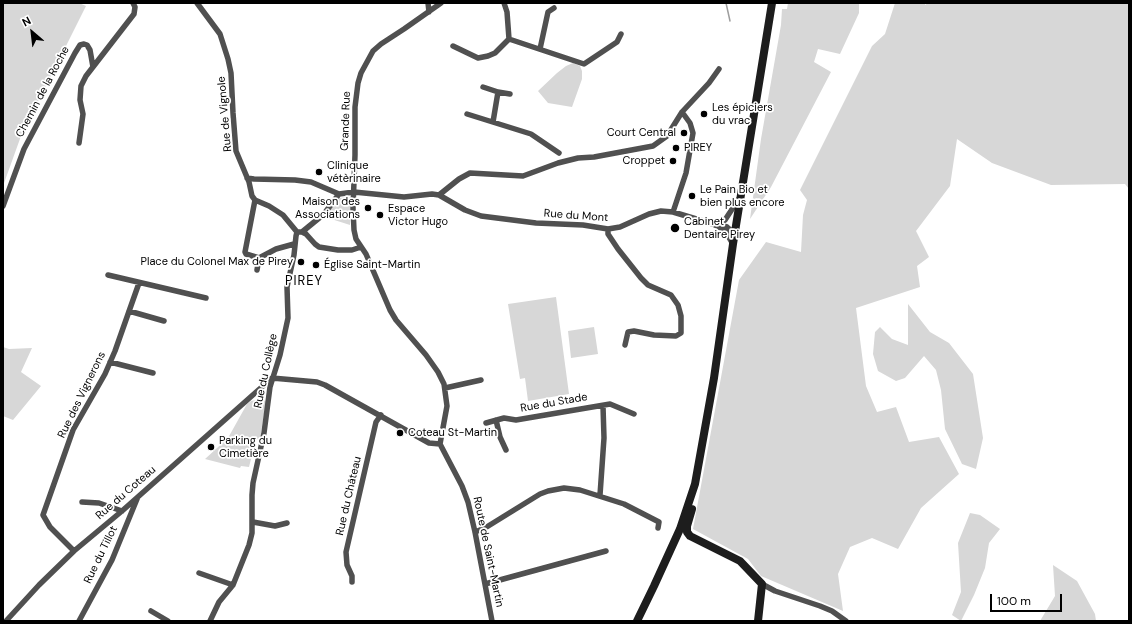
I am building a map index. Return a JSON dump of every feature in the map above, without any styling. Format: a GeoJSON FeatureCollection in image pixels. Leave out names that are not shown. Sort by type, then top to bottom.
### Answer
{"type":"FeatureCollection","features":[{"type":"Feature","properties":{"kind":"main road"},"geometry":{"type":"LineString","coordinates":[[758,621],[762,584],[740,561],[690,536],[687,526],[692,509],[714,378],[733,244],[772,3]]}},
{"type":"Feature","properties":{"kind":"main road"},"geometry":{"type":"LineString","coordinates":[[637,621],[680,529],[695,484]]}},
{"type":"Feature","properties":{"kind":"street"},"geometry":{"type":"LineString","coordinates":[[79,143],[83,114],[80,100],[81,86],[86,76],[134,14],[135,7],[133,3]]}},
{"type":"Feature","properties":{"kind":"street","name":"Rue de Vignole"},"geometry":{"type":"LineString","coordinates":[[196,3],[220,34],[228,59],[231,73],[236,151],[247,178],[250,191],[256,200]]}},
{"type":"Feature","properties":{"kind":"street"},"geometry":{"type":"LineString","coordinates":[[428,3],[429,12]]}},
{"type":"Feature","properties":{"kind":"street","name":"Grande Rue"},"geometry":{"type":"LineString","coordinates":[[440,444],[447,406],[445,388],[438,372],[426,355],[396,320],[390,310],[366,254],[356,239],[353,208],[355,107],[358,83],[361,73],[373,51],[381,44],[441,3]]}},
{"type":"Feature","properties":{"kind":"street"},"geometry":{"type":"LineString","coordinates":[[504,3],[507,12],[510,40]]}},
{"type":"Feature","properties":{"kind":"street"},"geometry":{"type":"LineString","coordinates":[[540,49],[548,12],[554,8]]}},
{"type":"Feature","properties":{"kind":"street"},"geometry":{"type":"LineString","coordinates":[[510,40],[584,64],[617,42],[621,34]]}},
{"type":"Feature","properties":{"kind":"street"},"geometry":{"type":"LineString","coordinates":[[453,46],[478,58],[495,53],[510,40]]}},
{"type":"Feature","properties":{"kind":"street","name":"Chemin de la Roche"},"geometry":{"type":"LineString","coordinates":[[3,206],[24,149],[74,53],[80,45],[87,45],[90,50],[93,67]]}},
{"type":"Feature","properties":{"kind":"street"},"geometry":{"type":"LineString","coordinates":[[247,178],[254,180],[295,180],[311,182],[339,194],[354,192],[404,197],[432,194],[439,195],[459,179],[470,173],[523,176],[558,163],[653,146],[666,136],[682,112],[709,83],[719,69]]}},
{"type":"Feature","properties":{"kind":"street"},"geometry":{"type":"LineString","coordinates":[[483,87],[510,94]]}},
{"type":"Feature","properties":{"kind":"street"},"geometry":{"type":"LineString","coordinates":[[492,122],[498,92]]}},
{"type":"Feature","properties":{"kind":"street"},"geometry":{"type":"LineString","coordinates":[[674,212],[692,148],[693,133],[690,124],[682,112]]}},
{"type":"Feature","properties":{"kind":"street"},"geometry":{"type":"LineString","coordinates":[[467,114],[531,134],[559,153]]}},
{"type":"Feature","properties":{"kind":"street"},"geometry":{"type":"LineString","coordinates":[[339,194],[324,214],[300,232],[294,244],[276,249],[259,258],[244,252],[256,200],[283,215],[300,232],[306,234],[319,247],[338,250],[352,250],[361,247]]}},
{"type":"Feature","properties":{"kind":"street"},"geometry":{"type":"LineString","coordinates":[[714,224],[723,222],[728,218],[741,194]]}},
{"type":"Feature","properties":{"kind":"street","name":"Rue du Mont"},"geometry":{"type":"LineString","coordinates":[[439,195],[465,210],[481,216],[536,223],[583,225],[608,229],[620,227],[649,214],[661,211],[674,212],[714,224]]}},
{"type":"Feature","properties":{"kind":"street"},"geometry":{"type":"LineString","coordinates":[[714,224],[727,227],[735,234]]}},
{"type":"Feature","properties":{"kind":"street"},"geometry":{"type":"LineString","coordinates":[[714,224],[724,230],[733,244]]}},
{"type":"Feature","properties":{"kind":"street"},"geometry":{"type":"LineString","coordinates":[[608,229],[608,234],[618,249],[641,278],[648,285],[671,295],[678,305],[681,316],[681,333],[676,336],[654,335],[634,331],[628,332],[625,345]]}},
{"type":"Feature","properties":{"kind":"street","name":"Rue du Collège"},"geometry":{"type":"LineString","coordinates":[[210,621],[219,602],[233,585],[249,545],[252,533],[253,483],[264,433],[270,387],[288,318],[288,283],[294,255],[294,244]]}},
{"type":"Feature","properties":{"kind":"street"},"geometry":{"type":"LineString","coordinates":[[257,270],[259,258]]}},
{"type":"Feature","properties":{"kind":"street"},"geometry":{"type":"LineString","coordinates":[[108,275],[206,298]]}},
{"type":"Feature","properties":{"kind":"street","name":"Rue des Vignerons"},"geometry":{"type":"LineString","coordinates":[[74,551],[50,527],[43,515],[73,430],[105,374],[139,283]]}},
{"type":"Feature","properties":{"kind":"street"},"geometry":{"type":"LineString","coordinates":[[128,311],[164,321]]}},
{"type":"Feature","properties":{"kind":"street"},"geometry":{"type":"LineString","coordinates":[[110,362],[153,373]]}},
{"type":"Feature","properties":{"kind":"street"},"geometry":{"type":"LineString","coordinates":[[272,378],[317,382],[325,385],[429,443],[440,444]]}},
{"type":"Feature","properties":{"kind":"street","name":"Rue du Coteau"},"geometry":{"type":"LineString","coordinates":[[6,621],[39,585],[74,551],[122,511],[272,378]]}},
{"type":"Feature","properties":{"kind":"street"},"geometry":{"type":"LineString","coordinates":[[264,385],[268,385],[270,387],[286,379]]}},
{"type":"Feature","properties":{"kind":"street"},"geometry":{"type":"LineString","coordinates":[[445,388],[481,380]]}},
{"type":"Feature","properties":{"kind":"street","name":"Rue du Stade"},"geometry":{"type":"LineString","coordinates":[[486,423],[504,418],[516,420],[610,404],[634,414]]}},
{"type":"Feature","properties":{"kind":"street"},"geometry":{"type":"LineString","coordinates":[[600,495],[604,438],[603,406]]}},
{"type":"Feature","properties":{"kind":"street","name":"Rue du Château"},"geometry":{"type":"LineString","coordinates":[[352,582],[352,576],[347,565],[346,552],[376,422],[381,415]]}},
{"type":"Feature","properties":{"kind":"street"},"geometry":{"type":"LineString","coordinates":[[496,420],[500,437],[506,450]]}},
{"type":"Feature","properties":{"kind":"street","name":"Route de Saint-Martin"},"geometry":{"type":"LineString","coordinates":[[440,444],[466,495],[475,532],[492,621]]}},
{"type":"Feature","properties":{"kind":"street"},"geometry":{"type":"LineString","coordinates":[[475,532],[486,528],[540,494],[556,489],[572,489],[600,495],[624,504],[659,522],[658,528]]}},
{"type":"Feature","properties":{"kind":"street","name":"Rue du Tillot"},"geometry":{"type":"LineString","coordinates":[[79,621],[112,560],[138,497]]}},
{"type":"Feature","properties":{"kind":"street"},"geometry":{"type":"LineString","coordinates":[[82,502],[99,504],[122,511]]}},
{"type":"Feature","properties":{"kind":"street"},"geometry":{"type":"LineString","coordinates":[[253,522],[275,526],[280,526],[287,523]]}},
{"type":"Feature","properties":{"kind":"street"},"geometry":{"type":"LineString","coordinates":[[485,584],[606,551]]}},
{"type":"Feature","properties":{"kind":"street"},"geometry":{"type":"LineString","coordinates":[[200,573],[233,585]]}},
{"type":"Feature","properties":{"kind":"street"},"geometry":{"type":"LineString","coordinates":[[762,584],[775,591],[832,611],[846,621]]}},
{"type":"Feature","properties":{"kind":"street"},"geometry":{"type":"LineString","coordinates":[[151,611],[168,621]]}},
{"type":"Feature","properties":{"kind":"shaded area"},"geometry":{"type":"Polygon","coordinates":[[[3,3],[79,3],[86,6],[21,136],[3,186],[3,3]]]}},
{"type":"Feature","properties":{"kind":"shaded area"},"geometry":{"type":"Polygon","coordinates":[[[788,3],[859,3],[859,13],[840,54],[818,49],[814,62],[831,72],[771,187],[750,219],[761,139],[781,25],[782,9],[787,9],[788,3]]]}},
{"type":"Feature","properties":{"kind":"shaded area"},"geometry":{"type":"Polygon","coordinates":[[[895,3],[925,3],[925,5],[928,3],[1129,3],[1129,189],[1125,184],[1051,185],[992,163],[957,139],[950,186],[916,231],[929,257],[917,266],[920,287],[856,308],[866,386],[877,412],[896,407],[909,442],[939,437],[959,474],[921,508],[898,549],[872,538],[850,547],[838,574],[843,611],[761,576],[748,559],[693,529],[739,280],[766,242],[801,252],[803,215],[807,200],[800,190],[872,46],[885,34],[895,3]]]}},
{"type":"Feature","properties":{"kind":"shaded area"},"geometry":{"type":"Polygon","coordinates":[[[573,63],[580,66],[582,71],[582,79],[572,107],[548,103],[538,91],[557,73],[573,63]]]}},
{"type":"Feature","properties":{"kind":"shaded area"},"geometry":{"type":"Polygon","coordinates":[[[345,197],[351,198],[350,225],[325,217],[337,199],[345,197]]]}},
{"type":"Feature","properties":{"kind":"shaded area"},"geometry":{"type":"Polygon","coordinates":[[[556,297],[569,394],[528,401],[525,378],[520,379],[508,304],[556,297]]]}},
{"type":"Feature","properties":{"kind":"shaded area"},"geometry":{"type":"Polygon","coordinates":[[[908,304],[930,332],[949,343],[973,374],[983,438],[976,469],[962,464],[945,429],[941,390],[936,370],[924,356],[905,378],[896,381],[878,371],[873,354],[875,332],[880,327],[892,339],[908,345],[908,304]]]}},
{"type":"Feature","properties":{"kind":"shaded area"},"geometry":{"type":"Polygon","coordinates":[[[594,327],[598,354],[571,358],[568,331],[594,327]]]}},
{"type":"Feature","properties":{"kind":"shaded area"},"geometry":{"type":"Polygon","coordinates":[[[3,347],[9,349],[32,348],[21,372],[41,386],[13,420],[3,416],[3,347]]]}},
{"type":"Feature","properties":{"kind":"shaded area"},"geometry":{"type":"Polygon","coordinates":[[[261,399],[266,401],[260,439],[256,439],[249,467],[241,466],[240,468],[205,459],[228,438],[247,404],[251,401],[261,399]]]}},
{"type":"Feature","properties":{"kind":"shaded area"},"geometry":{"type":"Polygon","coordinates":[[[970,513],[980,515],[1000,529],[989,543],[985,568],[961,621],[952,615],[961,592],[958,543],[970,513]]]}},
{"type":"Feature","properties":{"kind":"shaded area"},"geometry":{"type":"Polygon","coordinates":[[[1053,565],[1077,581],[1095,614],[1096,621],[1040,621],[1055,596],[1053,565]]]}},
{"type":"Feature","properties":{"kind":"waterway"},"geometry":{"type":"LineString","coordinates":[[726,3],[730,21]]}},
{"type":"Feature","properties":{"kind":"place","name":"Les épiciers du vrac"},"geometry":{"type":"Point","coordinates":[704,114]}},
{"type":"Feature","properties":{"kind":"place","name":"Court Central"},"geometry":{"type":"Point","coordinates":[684,133]}},
{"type":"Feature","properties":{"kind":"place","name":"PIREY"},"geometry":{"type":"Point","coordinates":[676,148]}},
{"type":"Feature","properties":{"kind":"place","name":"Croppet"},"geometry":{"type":"Point","coordinates":[673,161]}},
{"type":"Feature","properties":{"kind":"place","name":"Clinique vétèrinaire"},"geometry":{"type":"Point","coordinates":[319,172]}},
{"type":"Feature","properties":{"kind":"place","name":"Le Pain Bio et bien plus encore"},"geometry":{"type":"Point","coordinates":[692,196]}},
{"type":"Feature","properties":{"kind":"place","name":"Maison des Associations"},"geometry":{"type":"Point","coordinates":[368,208]}},
{"type":"Feature","properties":{"kind":"place","name":"Espace Victor Hugo"},"geometry":{"type":"Point","coordinates":[380,215]}},
{"type":"Feature","properties":{"kind":"place","name":"Cabinet Dentaire Pirey"},"geometry":{"type":"Point","coordinates":[675,228]}},
{"type":"Feature","properties":{"kind":"place","name":"Place du Colonel Max de Pirey"},"geometry":{"type":"Point","coordinates":[301,262]}},
{"type":"Feature","properties":{"kind":"place","name":"Église Saint-Martin"},"geometry":{"type":"Point","coordinates":[316,265]}},
{"type":"Feature","properties":{"kind":"place","name":"Coteau St-Martin"},"geometry":{"type":"Point","coordinates":[400,433]}},
{"type":"Feature","properties":{"kind":"place","name":"Parking du Cimetière"},"geometry":{"type":"Point","coordinates":[211,447]}},
{"type":"Feature","properties":{"kind":"district","name":"PIREY"},"geometry":{"type":"Point","coordinates":[304,282]}}]}
